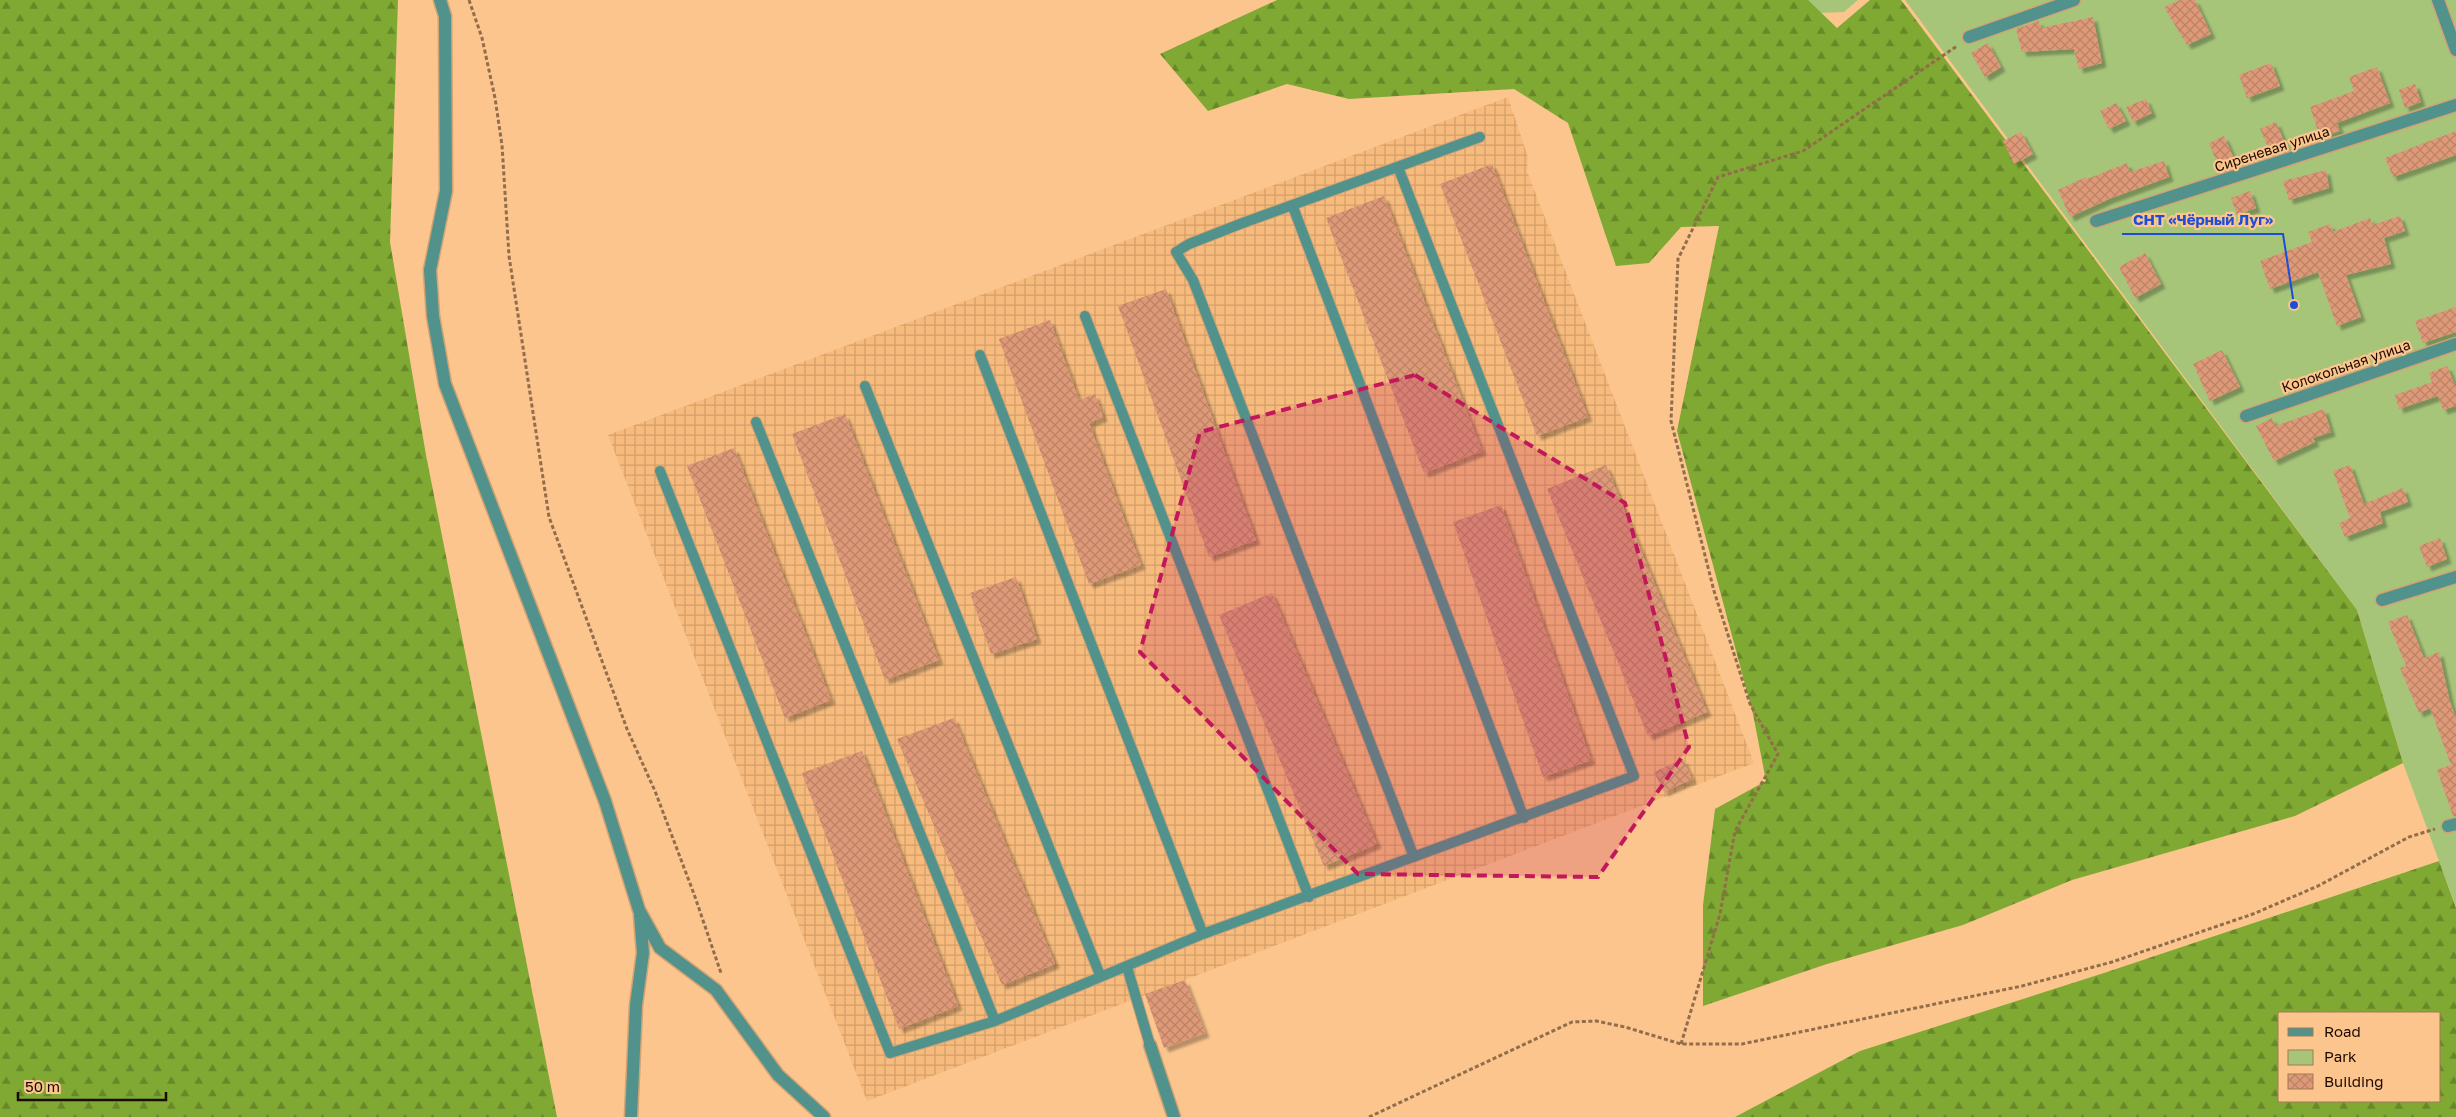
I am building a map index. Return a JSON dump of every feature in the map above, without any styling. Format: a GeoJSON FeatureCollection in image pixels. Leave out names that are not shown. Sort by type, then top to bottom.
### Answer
{"type":"FeatureCollection","features":[{"type":"Feature","properties":{"kind":"street"},"geometry":{"type":"LineString","coordinates":[[440,0],[445,16],[446,191],[430,270],[433,316],[445,384],[604,802],[639,910],[660,948],[716,990],[778,1075],[824,1117]]}},
{"type":"Feature","properties":{"kind":"street"},"geometry":{"type":"LineString","coordinates":[[1970,37],[2074,0]]}},
{"type":"Feature","properties":{"kind":"street"},"geometry":{"type":"LineString","coordinates":[[2438,0],[2456,50]]}},
{"type":"Feature","properties":{"kind":"street","name":"Сиреневая улица"},"geometry":{"type":"LineString","coordinates":[[2096,221],[2456,105]]}},
{"type":"Feature","properties":{"kind":"street","name":"Колокольная улица"},"geometry":{"type":"LineString","coordinates":[[2246,416],[2456,344]]}},
{"type":"Feature","properties":{"kind":"street"},"geometry":{"type":"LineString","coordinates":[[2382,600],[2456,577]]}},
{"type":"Feature","properties":{"kind":"street"},"geometry":{"type":"LineString","coordinates":[[631,1117],[636,1005],[643,953],[639,910]]}},
{"type":"Feature","properties":{"kind":"street"},"geometry":{"type":"LineString","coordinates":[[1150,1045],[1174,1117]]}},
{"type":"Feature","properties":{"kind":"lane"},"geometry":{"type":"LineString","coordinates":[[1414,857],[1193,280],[1176,252],[1189,244],[1240,224],[1293,207],[1480,137]]}},
{"type":"Feature","properties":{"kind":"lane"},"geometry":{"type":"LineString","coordinates":[[660,471],[890,1053],[995,1020],[1203,934],[1309,897],[1634,776],[1398,167]]}},
{"type":"Feature","properties":{"kind":"lane"},"geometry":{"type":"LineString","coordinates":[[1293,207],[1524,818]]}},
{"type":"Feature","properties":{"kind":"lane"},"geometry":{"type":"LineString","coordinates":[[1085,316],[1309,897]]}},
{"type":"Feature","properties":{"kind":"lane"},"geometry":{"type":"LineString","coordinates":[[980,355],[1203,934]]}},
{"type":"Feature","properties":{"kind":"lane"},"geometry":{"type":"LineString","coordinates":[[865,386],[1100,975]]}},
{"type":"Feature","properties":{"kind":"lane"},"geometry":{"type":"LineString","coordinates":[[756,422],[995,1020]]}},
{"type":"Feature","properties":{"kind":"lane"},"geometry":{"type":"LineString","coordinates":[[1127,967],[1150,1045]]}},
{"type":"Feature","properties":{"kind":"path"},"geometry":{"type":"LineString","coordinates":[[469,0],[482,38],[495,98],[502,145],[509,256],[549,517],[627,729],[655,791],[691,885],[722,974]]}},
{"type":"Feature","properties":{"kind":"path"},"geometry":{"type":"LineString","coordinates":[[1681,1044],[1720,914],[1735,831],[1778,754],[1750,704],[1714,591],[1670,421],[1678,259],[1718,177],[1803,151],[1970,37]]}},
{"type":"Feature","properties":{"kind":"path"},"geometry":{"type":"LineString","coordinates":[[1369,1117],[1572,1022],[1596,1021],[1625,1027],[1681,1044],[1742,1044],[2022,986],[2112,962],[2253,914],[2318,886],[2409,836],[2452,824]]}},
{"type":"Feature","properties":{"kind":"highlighted area"},"geometry":{"type":"Polygon","coordinates":[[[1415,375],[1625,503],[1689,747],[1598,877],[1358,874],[1140,652],[1200,432],[1415,375]]]}},
{"type":"Feature","properties":{"kind":"shaded area"},"geometry":{"type":"Polygon","coordinates":[[[1508,97],[1528,157],[1527,171],[1754,763],[867,1101],[608,435],[1508,97]]]}},
{"type":"Feature","properties":{"kind":"green space"},"geometry":{"type":"Polygon","coordinates":[[[0,0],[398,0],[390,242],[426,455],[557,1117],[0,1117],[0,0]]]}},
{"type":"Feature","properties":{"kind":"green space"},"geometry":{"type":"Polygon","coordinates":[[[1277,0],[1808,0],[1837,28],[1870,0],[1901,0],[2357,610],[2403,763],[2295,816],[2072,880],[1963,925],[1827,964],[1703,1006],[1703,905],[1715,809],[1766,781],[1753,714],[1677,431],[1719,226],[1681,227],[1649,263],[1616,266],[1568,123],[1514,89],[1349,99],[1287,84],[1208,111],[1160,54],[1277,0]]]}},
{"type":"Feature","properties":{"kind":"green space"},"geometry":{"type":"Polygon","coordinates":[[[1749,0],[1858,0],[1844,12],[1752,16],[1749,0]]]}},
{"type":"Feature","properties":{"kind":"green space"},"geometry":{"type":"Polygon","coordinates":[[[1905,0],[2456,0],[2456,907],[2403,763],[2357,610],[1905,0]]]}},
{"type":"Feature","properties":{"kind":"green space"},"geometry":{"type":"Polygon","coordinates":[[[2439,861],[2456,908],[2456,1117],[1735,1117],[1860,1051],[2104,973],[2439,861]]]}},
{"type":"Feature","properties":{"kind":"building"},"geometry":{"type":"Polygon","coordinates":[[[2180,0],[2195,0],[2211,34],[2187,45],[2164,7],[2180,0]]]}},
{"type":"Feature","properties":{"kind":"building"},"geometry":{"type":"Polygon","coordinates":[[[2093,17],[2102,63],[2079,69],[2074,49],[2022,52],[2016,29],[2039,21],[2041,28],[2093,17]]]}},
{"type":"Feature","properties":{"kind":"building"},"geometry":{"type":"Polygon","coordinates":[[[1988,43],[2001,67],[1985,77],[1971,53],[1988,43]]]}},
{"type":"Feature","properties":{"kind":"building"},"geometry":{"type":"Polygon","coordinates":[[[2271,63],[2280,86],[2247,98],[2239,75],[2271,63]]]}},
{"type":"Feature","properties":{"kind":"building"},"geometry":{"type":"Polygon","coordinates":[[[2377,67],[2390,103],[2337,123],[2340,131],[2320,137],[2310,107],[2354,91],[2349,77],[2377,67]]]}},
{"type":"Feature","properties":{"kind":"building"},"geometry":{"type":"Polygon","coordinates":[[[2415,84],[2421,102],[2405,108],[2399,90],[2415,84]]]}},
{"type":"Feature","properties":{"kind":"building"},"geometry":{"type":"Polygon","coordinates":[[[2146,99],[2152,113],[2133,122],[2126,107],[2146,99]]]}},
{"type":"Feature","properties":{"kind":"building"},"geometry":{"type":"Polygon","coordinates":[[[2116,103],[2126,121],[2109,129],[2100,111],[2116,103]]]}},
{"type":"Feature","properties":{"kind":"building"},"geometry":{"type":"Polygon","coordinates":[[[2276,122],[2286,146],[2270,152],[2260,129],[2276,122]]]}},
{"type":"Feature","properties":{"kind":"building"},"geometry":{"type":"Polygon","coordinates":[[[2456,131],[2456,155],[2393,177],[2385,158],[2456,131]]]}},
{"type":"Feature","properties":{"kind":"building"},"geometry":{"type":"Polygon","coordinates":[[[2021,132],[2033,154],[2014,164],[2003,141],[2021,132]]]}},
{"type":"Feature","properties":{"kind":"building"},"geometry":{"type":"Polygon","coordinates":[[[2224,136],[2236,163],[2220,170],[2209,143],[2224,136]]]}},
{"type":"Feature","properties":{"kind":"building"},"geometry":{"type":"Polygon","coordinates":[[[2164,161],[2169,177],[2109,199],[2070,217],[2058,190],[2086,177],[2087,179],[2127,163],[2130,172],[2164,161]]]}},
{"type":"Feature","properties":{"kind":"building"},"geometry":{"type":"Polygon","coordinates":[[[1492,164],[1588,417],[1537,436],[1440,184],[1492,164]]]}},
{"type":"Feature","properties":{"kind":"building"},"geometry":{"type":"Polygon","coordinates":[[[2326,170],[2329,188],[2289,200],[2283,181],[2326,170]]]}},
{"type":"Feature","properties":{"kind":"building"},"geometry":{"type":"Polygon","coordinates":[[[2250,191],[2256,208],[2237,215],[2231,198],[2250,191]]]}},
{"type":"Feature","properties":{"kind":"building"},"geometry":{"type":"Polygon","coordinates":[[[1384,196],[1482,451],[1424,473],[1326,218],[1384,196]]]}},
{"type":"Feature","properties":{"kind":"building"},"geometry":{"type":"Polygon","coordinates":[[[2400,216],[2405,231],[2384,238],[2391,264],[2346,275],[2361,317],[2337,326],[2318,272],[2270,289],[2260,261],[2312,242],[2308,232],[2330,224],[2333,232],[2370,218],[2372,225],[2400,216]]]}},
{"type":"Feature","properties":{"kind":"building"},"geometry":{"type":"Polygon","coordinates":[[[2145,253],[2161,284],[2135,298],[2119,267],[2145,253]]]}},
{"type":"Feature","properties":{"kind":"building"},"geometry":{"type":"Polygon","coordinates":[[[1166,289],[1256,540],[1209,557],[1118,306],[1166,289]]]}},
{"type":"Feature","properties":{"kind":"building"},"geometry":{"type":"Polygon","coordinates":[[[2456,307],[2456,332],[2423,343],[2415,321],[2456,307]]]}},
{"type":"Feature","properties":{"kind":"building"},"geometry":{"type":"Polygon","coordinates":[[[1050,320],[1079,400],[1095,394],[1103,417],[1089,423],[1141,565],[1089,584],[999,339],[1050,320]]]}},
{"type":"Feature","properties":{"kind":"building"},"geometry":{"type":"Polygon","coordinates":[[[2222,350],[2240,387],[2210,401],[2193,364],[2222,350]]]}},
{"type":"Feature","properties":{"kind":"building"},"geometry":{"type":"Polygon","coordinates":[[[2447,366],[2456,388],[2456,406],[2443,410],[2438,396],[2399,409],[2395,395],[2432,382],[2429,373],[2447,366]]]}},
{"type":"Feature","properties":{"kind":"building"},"geometry":{"type":"Polygon","coordinates":[[[2324,409],[2331,432],[2313,438],[2315,442],[2274,461],[2256,426],[2272,418],[2275,426],[2324,409]]]}},
{"type":"Feature","properties":{"kind":"building"},"geometry":{"type":"Polygon","coordinates":[[[845,414],[939,660],[885,680],[792,434],[845,414]]]}},
{"type":"Feature","properties":{"kind":"building"},"geometry":{"type":"Polygon","coordinates":[[[734,448],[831,700],[785,718],[687,466],[734,448]]]}},
{"type":"Feature","properties":{"kind":"building"},"geometry":{"type":"Polygon","coordinates":[[[1606,465],[1707,712],[1648,736],[1547,489],[1606,465]]]}},
{"type":"Feature","properties":{"kind":"building"},"geometry":{"type":"Polygon","coordinates":[[[2350,465],[2364,504],[2403,488],[2408,502],[2380,512],[2383,523],[2345,537],[2339,523],[2350,518],[2333,471],[2350,465]]]}},
{"type":"Feature","properties":{"kind":"building"},"geometry":{"type":"Polygon","coordinates":[[[1501,505],[1591,760],[1543,777],[1453,522],[1501,505]]]}},
{"type":"Feature","properties":{"kind":"building"},"geometry":{"type":"Polygon","coordinates":[[[2440,538],[2447,559],[2427,567],[2419,546],[2440,538]]]}},
{"type":"Feature","properties":{"kind":"building"},"geometry":{"type":"Polygon","coordinates":[[[1016,577],[1037,639],[991,654],[970,593],[1016,577]]]}},
{"type":"Feature","properties":{"kind":"building"},"geometry":{"type":"Polygon","coordinates":[[[1272,593],[1377,844],[1324,866],[1219,615],[1272,593]]]}},
{"type":"Feature","properties":{"kind":"building"},"geometry":{"type":"Polygon","coordinates":[[[2407,615],[2424,658],[2439,652],[2450,702],[2456,718],[2456,816],[2453,816],[2437,770],[2451,765],[2430,708],[2419,713],[2400,668],[2406,666],[2388,622],[2407,615]]]}},
{"type":"Feature","properties":{"kind":"building"},"geometry":{"type":"Polygon","coordinates":[[[954,718],[1055,964],[1002,985],[897,739],[954,718]]]}},
{"type":"Feature","properties":{"kind":"building"},"geometry":{"type":"Polygon","coordinates":[[[862,751],[958,1006],[899,1029],[802,773],[862,751]]]}},
{"type":"Feature","properties":{"kind":"building"},"geometry":{"type":"Polygon","coordinates":[[[1683,759],[1692,779],[1664,792],[1654,772],[1683,759]]]}},
{"type":"Feature","properties":{"kind":"building"},"geometry":{"type":"Polygon","coordinates":[[[1185,980],[1205,1033],[1164,1048],[1145,994],[1185,980]]]}},
{"type":"Feature","properties":{"kind":"place","name":"СНТ «Чёрный Луг»"},"geometry":{"type":"Point","coordinates":[2294,305]}}]}
